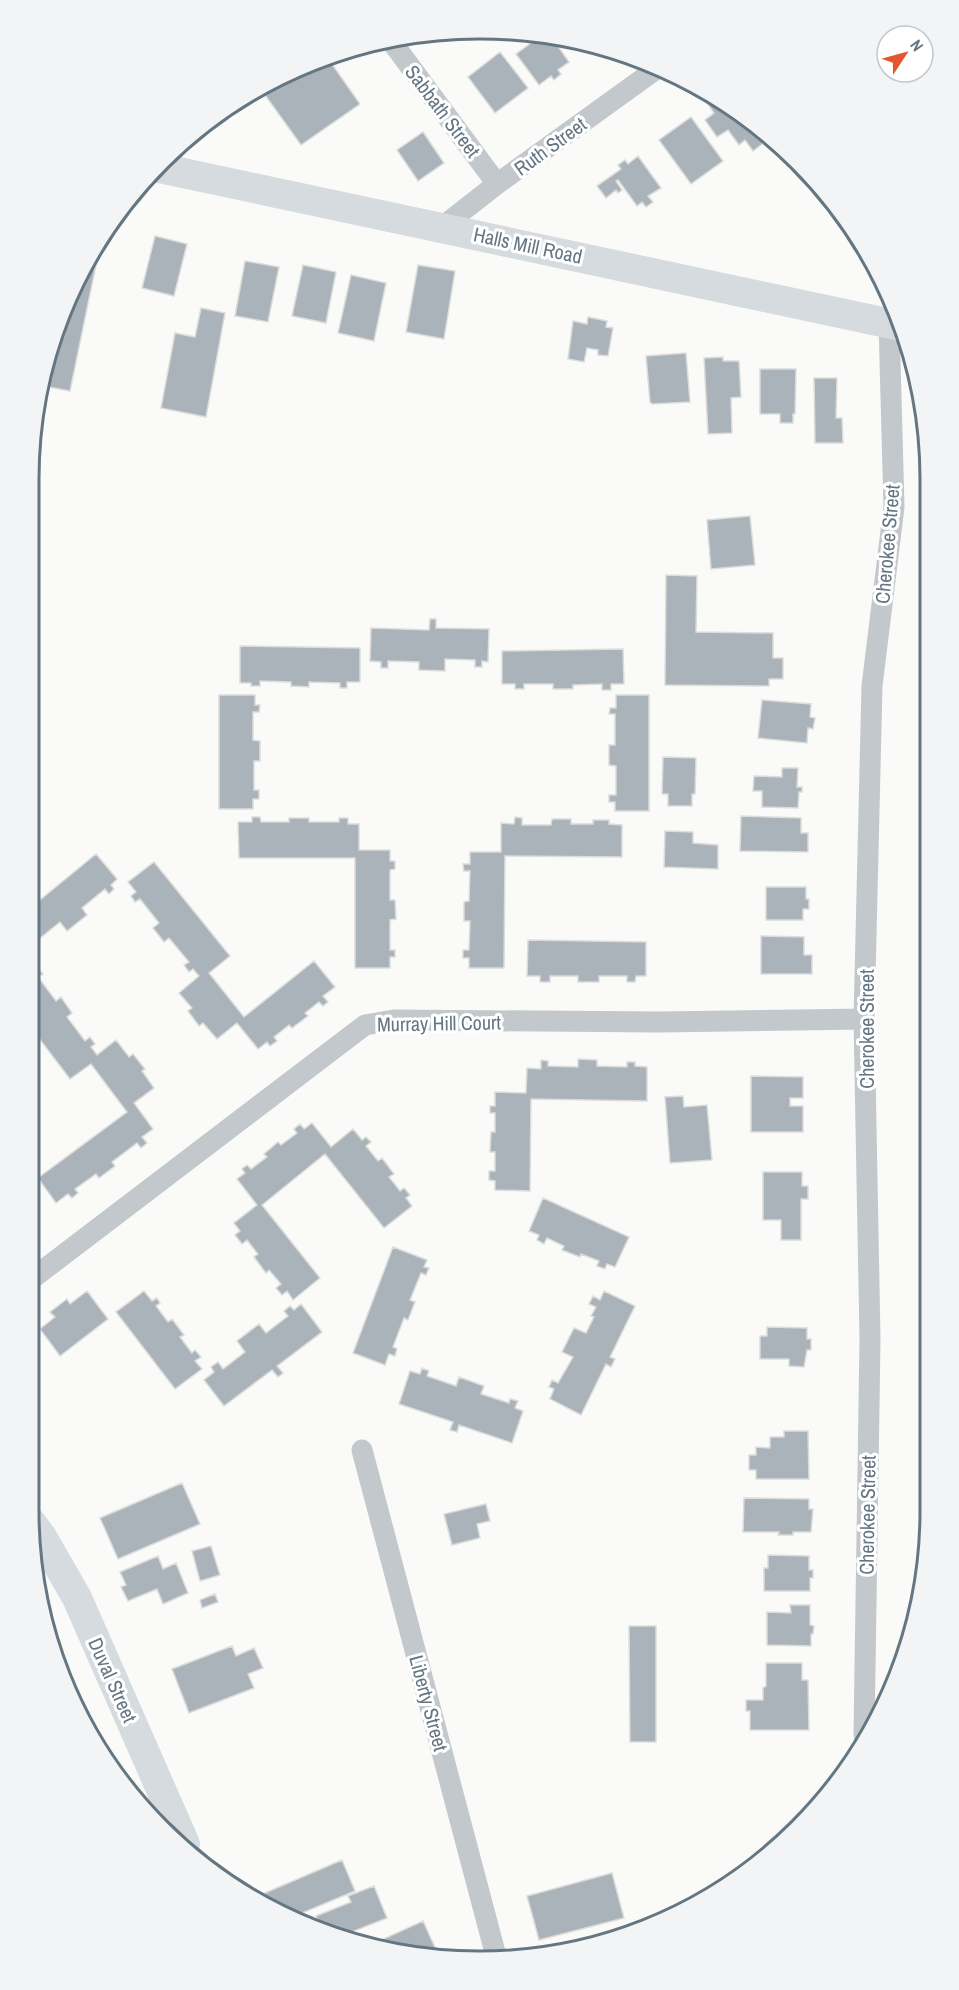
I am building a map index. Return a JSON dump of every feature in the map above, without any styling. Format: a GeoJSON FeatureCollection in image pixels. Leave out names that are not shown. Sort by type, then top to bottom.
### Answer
{"type":"FeatureCollection","features":[{"type":"Feature","properties":{"kind":"street","name":"Sabbath Street"},"geometry":{"type":"LineString","coordinates":[[395,47],[497,184]]}},
{"type":"Feature","properties":{"kind":"street","name":"Ruth Street"},"geometry":{"type":"LineString","coordinates":[[442,227],[497,184],[650,74]]}},
{"type":"Feature","properties":{"kind":"street","name":"Halls Mill Road"},"geometry":{"type":"LineString","coordinates":[[167,169],[891,324]]}},
{"type":"Feature","properties":{"kind":"street","name":"Cherokee Street"},"geometry":{"type":"LineString","coordinates":[[864,1725],[870,1339],[864,1019],[872,686],[894,507],[895,333]]}},
{"type":"Feature","properties":{"kind":"street","name":"Murray Hill Court"},"geometry":{"type":"LineString","coordinates":[[39,1273],[365,1025],[394,1020],[659,1022],[864,1019]]}},
{"type":"Feature","properties":{"kind":"street","name":"Liberty Street"},"geometry":{"type":"LineString","coordinates":[[362,1450],[495,1950]]}},
{"type":"Feature","properties":{"kind":"street","name":"Duval Street"},"geometry":{"type":"LineString","coordinates":[[40,1534],[77,1598],[181,1834]]}},
{"type":"Feature","properties":{"kind":"building"},"geometry":{"type":"Polygon","coordinates":[[[532,42],[558,46],[569,62],[558,70],[561,74],[554,80],[551,76],[539,85],[516,54],[532,42]]]}},
{"type":"Feature","properties":{"kind":"building"},"geometry":{"type":"Polygon","coordinates":[[[500,52],[528,88],[495,113],[468,77],[500,52]]]}},
{"type":"Feature","properties":{"kind":"building"},"geometry":{"type":"Polygon","coordinates":[[[332,64],[360,104],[301,145],[265,95],[332,64]]]}},
{"type":"Feature","properties":{"kind":"building"},"geometry":{"type":"Polygon","coordinates":[[[707,103],[764,143],[753,151],[745,140],[739,145],[728,130],[717,137],[705,120],[714,113],[707,103]]]}},
{"type":"Feature","properties":{"kind":"building"},"geometry":{"type":"Polygon","coordinates":[[[691,117],[723,161],[691,184],[659,140],[691,117]]]}},
{"type":"Feature","properties":{"kind":"building"},"geometry":{"type":"Polygon","coordinates":[[[423,132],[444,163],[418,181],[397,150],[423,132]]]}},
{"type":"Feature","properties":{"kind":"building"},"geometry":{"type":"Polygon","coordinates":[[[638,156],[661,188],[648,196],[653,202],[646,207],[642,202],[637,206],[618,180],[616,181],[622,190],[618,193],[616,190],[606,198],[597,186],[621,169],[618,165],[625,160],[628,164],[638,156]]]}},
{"type":"Feature","properties":{"kind":"building"},"geometry":{"type":"Polygon","coordinates":[[[155,236],[187,244],[174,296],[142,288],[155,236]]]}},
{"type":"Feature","properties":{"kind":"building"},"geometry":{"type":"Polygon","coordinates":[[[97,261],[70,391],[49,387],[62,338],[84,285],[97,261]]]}},
{"type":"Feature","properties":{"kind":"building"},"geometry":{"type":"Polygon","coordinates":[[[245,261],[279,267],[268,322],[235,316],[245,261]]]}},
{"type":"Feature","properties":{"kind":"building"},"geometry":{"type":"Polygon","coordinates":[[[303,265],[336,272],[326,323],[292,316],[303,265]]]}},
{"type":"Feature","properties":{"kind":"building"},"geometry":{"type":"Polygon","coordinates":[[[418,265],[455,271],[444,339],[406,332],[418,265]]]}},
{"type":"Feature","properties":{"kind":"building"},"geometry":{"type":"Polygon","coordinates":[[[351,275],[386,283],[374,341],[338,333],[351,275]]]}},
{"type":"Feature","properties":{"kind":"building"},"geometry":{"type":"Polygon","coordinates":[[[201,308],[225,313],[206,417],[161,408],[175,333],[195,337],[201,308]]]}},
{"type":"Feature","properties":{"kind":"building"},"geometry":{"type":"Polygon","coordinates":[[[588,317],[607,321],[606,327],[613,328],[608,356],[598,355],[598,350],[587,348],[584,362],[568,359],[573,321],[587,324],[588,317]]]}},
{"type":"Feature","properties":{"kind":"building"},"geometry":{"type":"Polygon","coordinates":[[[686,353],[690,402],[652,404],[646,356],[686,353]]]}},
{"type":"Feature","properties":{"kind":"building"},"geometry":{"type":"Polygon","coordinates":[[[723,357],[723,361],[739,361],[741,397],[731,398],[732,433],[708,434],[704,358],[723,357]]]}},
{"type":"Feature","properties":{"kind":"building"},"geometry":{"type":"Polygon","coordinates":[[[760,369],[796,369],[793,423],[780,423],[780,414],[760,414],[760,369]]]}},
{"type":"Feature","properties":{"kind":"building"},"geometry":{"type":"Polygon","coordinates":[[[814,378],[837,378],[836,418],[842,418],[843,443],[815,443],[814,378]]]}},
{"type":"Feature","properties":{"kind":"building"},"geometry":{"type":"Polygon","coordinates":[[[750,516],[755,565],[711,569],[707,520],[750,516]]]}},
{"type":"Feature","properties":{"kind":"building"},"geometry":{"type":"Polygon","coordinates":[[[666,575],[697,576],[696,632],[773,633],[773,658],[783,658],[783,679],[769,679],[769,686],[665,685],[666,575]]]}},
{"type":"Feature","properties":{"kind":"building"},"geometry":{"type":"Polygon","coordinates":[[[430,619],[436,619],[436,628],[489,629],[488,662],[482,661],[482,667],[475,667],[475,660],[445,659],[445,671],[419,670],[419,662],[388,661],[388,668],[381,668],[381,662],[370,661],[371,628],[429,630],[430,619]]]}},
{"type":"Feature","properties":{"kind":"building"},"geometry":{"type":"Polygon","coordinates":[[[240,646],[360,648],[360,682],[347,682],[347,688],[340,688],[340,683],[309,682],[309,687],[291,686],[291,682],[260,681],[260,686],[240,683],[240,646]]]}},
{"type":"Feature","properties":{"kind":"building"},"geometry":{"type":"Polygon","coordinates":[[[623,649],[624,684],[611,684],[611,690],[602,690],[602,684],[573,685],[573,689],[553,689],[553,684],[524,684],[524,689],[515,689],[515,684],[502,684],[502,651],[623,649]]]}},
{"type":"Feature","properties":{"kind":"building"},"geometry":{"type":"Polygon","coordinates":[[[219,695],[255,695],[255,705],[260,705],[259,712],[253,712],[253,740],[260,741],[260,761],[254,761],[254,790],[259,790],[259,799],[253,799],[253,809],[219,809],[219,695]]]}},
{"type":"Feature","properties":{"kind":"building"},"geometry":{"type":"Polygon","coordinates":[[[616,695],[649,695],[649,811],[615,811],[615,802],[609,802],[609,795],[616,795],[616,766],[609,765],[609,745],[615,745],[615,714],[609,714],[610,708],[616,708],[616,695]]]}},
{"type":"Feature","properties":{"kind":"building"},"geometry":{"type":"Polygon","coordinates":[[[762,700],[811,704],[810,717],[815,718],[813,729],[808,728],[807,743],[758,738],[762,700]]]}},
{"type":"Feature","properties":{"kind":"building"},"geometry":{"type":"Polygon","coordinates":[[[663,757],[696,758],[695,794],[692,794],[692,806],[668,806],[668,794],[662,794],[663,757]]]}},
{"type":"Feature","properties":{"kind":"building"},"geometry":{"type":"Polygon","coordinates":[[[782,768],[798,768],[797,787],[802,787],[802,792],[799,792],[798,808],[762,807],[762,791],[753,791],[754,776],[782,777],[782,768]]]}},
{"type":"Feature","properties":{"kind":"building"},"geometry":{"type":"Polygon","coordinates":[[[741,816],[801,818],[801,833],[808,833],[808,852],[740,851],[741,816]]]}},
{"type":"Feature","properties":{"kind":"building"},"geometry":{"type":"Polygon","coordinates":[[[252,817],[260,817],[261,822],[289,822],[289,818],[309,818],[309,822],[339,822],[339,818],[348,818],[348,824],[359,824],[359,850],[390,850],[390,861],[395,861],[395,869],[390,870],[390,900],[395,900],[396,919],[390,920],[390,950],[395,950],[395,957],[390,957],[390,968],[355,968],[355,858],[239,858],[238,822],[252,822],[252,817]]]}},
{"type":"Feature","properties":{"kind":"building"},"geometry":{"type":"Polygon","coordinates":[[[515,817],[522,818],[522,825],[551,825],[552,819],[571,819],[571,824],[593,824],[593,820],[609,820],[609,824],[622,825],[622,857],[505,856],[504,968],[469,968],[469,958],[463,958],[463,950],[469,950],[470,921],[464,921],[464,902],[469,901],[470,871],[464,871],[463,864],[470,864],[470,852],[501,852],[501,823],[514,824],[515,817]]]}},
{"type":"Feature","properties":{"kind":"building"},"geometry":{"type":"Polygon","coordinates":[[[665,831],[693,832],[693,843],[718,845],[718,869],[664,867],[665,831]]]}},
{"type":"Feature","properties":{"kind":"building"},"geometry":{"type":"Polygon","coordinates":[[[96,854],[117,879],[111,885],[114,889],[109,894],[105,889],[82,908],[87,915],[67,931],[60,922],[39,939],[39,901],[96,854]]]}},
{"type":"Feature","properties":{"kind":"building"},"geometry":{"type":"Polygon","coordinates":[[[154,862],[230,956],[209,973],[244,1017],[314,961],[335,987],[323,996],[328,1002],[323,1006],[319,1002],[305,1013],[308,1016],[292,1028],[289,1025],[274,1037],[277,1041],[270,1046],[267,1042],[258,1049],[237,1023],[217,1039],[203,1023],[199,1026],[188,1011],[192,1008],[179,993],[199,976],[193,969],[189,972],[184,965],[189,962],[169,938],[164,942],[153,928],[159,923],[140,899],[135,902],[131,896],[136,892],[128,882],[154,862]]]}},
{"type":"Feature","properties":{"kind":"building"},"geometry":{"type":"Polygon","coordinates":[[[766,887],[806,887],[809,909],[803,909],[803,920],[766,920],[766,887]]]}},
{"type":"Feature","properties":{"kind":"building"},"geometry":{"type":"Polygon","coordinates":[[[761,936],[804,937],[804,955],[812,955],[812,974],[761,974],[761,936]]]}},
{"type":"Feature","properties":{"kind":"building"},"geometry":{"type":"Polygon","coordinates":[[[528,940],[646,942],[646,976],[636,976],[635,982],[627,982],[627,976],[599,976],[599,982],[578,982],[578,976],[550,976],[550,982],[540,982],[540,976],[527,976],[528,940]]]}},
{"type":"Feature","properties":{"kind":"building"},"geometry":{"type":"Polygon","coordinates":[[[39,978],[56,1001],[61,997],[72,1013],[67,1017],[85,1041],[90,1037],[95,1044],[91,1047],[97,1055],[116,1040],[129,1057],[133,1054],[145,1069],[142,1071],[154,1088],[134,1103],[153,1129],[142,1137],[147,1143],[141,1148],[137,1143],[112,1162],[115,1166],[99,1178],[96,1174],[75,1189],[78,1193],[72,1198],[68,1194],[56,1203],[39,1177],[127,1112],[91,1064],[70,1079],[39,1038],[39,978]]]}},
{"type":"Feature","properties":{"kind":"building"},"geometry":{"type":"Polygon","coordinates":[[[578,1059],[597,1060],[597,1066],[627,1067],[627,1062],[635,1062],[635,1066],[647,1067],[647,1101],[531,1099],[530,1191],[495,1190],[495,1181],[489,1180],[489,1171],[495,1171],[495,1152],[490,1152],[491,1132],[495,1132],[495,1113],[490,1113],[490,1106],[495,1106],[495,1092],[526,1093],[527,1068],[541,1069],[541,1060],[548,1061],[548,1066],[578,1067],[578,1059]]]}},
{"type":"Feature","properties":{"kind":"building"},"geometry":{"type":"Polygon","coordinates":[[[751,1076],[803,1077],[803,1098],[790,1098],[790,1106],[803,1106],[803,1132],[751,1132],[751,1076]]]}},
{"type":"Feature","properties":{"kind":"building"},"geometry":{"type":"Polygon","coordinates":[[[683,1096],[684,1107],[707,1105],[712,1160],[670,1163],[665,1097],[683,1096]]]}},
{"type":"Feature","properties":{"kind":"building"},"geometry":{"type":"Polygon","coordinates":[[[312,1123],[331,1147],[353,1129],[362,1140],[366,1137],[371,1142],[366,1146],[378,1161],[382,1158],[394,1174],[389,1177],[400,1191],[404,1188],[410,1195],[406,1198],[412,1206],[384,1228],[325,1154],[262,1205],[320,1278],[293,1300],[287,1291],[282,1295],[276,1288],[281,1284],[269,1270],[266,1273],[254,1257],[258,1254],[247,1240],[242,1244],[235,1235],[240,1231],[234,1223],[257,1205],[237,1179],[245,1173],[242,1169],[247,1165],[251,1169],[267,1157],[264,1154],[278,1142],[281,1145],[297,1133],[294,1129],[300,1124],[304,1129],[312,1123]]]}},
{"type":"Feature","properties":{"kind":"building"},"geometry":{"type":"Polygon","coordinates":[[[763,1172],[802,1172],[802,1186],[808,1186],[808,1199],[801,1199],[801,1240],[781,1240],[781,1220],[763,1220],[763,1172]]]}},
{"type":"Feature","properties":{"kind":"building"},"geometry":{"type":"Polygon","coordinates":[[[543,1198],[629,1237],[615,1267],[607,1264],[605,1269],[597,1266],[599,1261],[562,1250],[564,1246],[547,1238],[544,1244],[537,1240],[539,1235],[529,1231],[543,1198]]]}},
{"type":"Feature","properties":{"kind":"building"},"geometry":{"type":"Polygon","coordinates":[[[393,1247],[427,1260],[424,1267],[429,1268],[426,1275],[421,1273],[410,1300],[415,1302],[408,1320],[404,1318],[393,1347],[397,1349],[395,1356],[389,1354],[385,1365],[353,1353],[393,1247]]]}},
{"type":"Feature","properties":{"kind":"building"},"geometry":{"type":"Polygon","coordinates":[[[87,1291],[108,1319],[60,1356],[40,1329],[55,1317],[50,1312],[67,1299],[70,1304],[87,1291]]]}},
{"type":"Feature","properties":{"kind":"building"},"geometry":{"type":"Polygon","coordinates":[[[144,1291],[152,1301],[157,1298],[160,1303],[156,1306],[168,1322],[172,1319],[184,1335],[180,1337],[192,1353],[195,1350],[201,1357],[195,1361],[202,1369],[175,1389],[116,1312],[144,1291]]]}},
{"type":"Feature","properties":{"kind":"building"},"geometry":{"type":"Polygon","coordinates":[[[604,1291],[635,1306],[610,1357],[615,1359],[611,1367],[606,1364],[581,1415],[550,1399],[554,1389],[549,1387],[552,1380],[558,1383],[573,1357],[562,1352],[574,1328],[586,1333],[596,1307],[589,1304],[593,1296],[600,1300],[604,1291]]]}},
{"type":"Feature","properties":{"kind":"building"},"geometry":{"type":"Polygon","coordinates":[[[301,1304],[322,1332],[277,1366],[283,1373],[278,1377],[272,1370],[224,1406],[204,1380],[214,1372],[211,1367],[218,1362],[223,1369],[245,1352],[237,1341],[259,1324],[266,1333],[288,1316],[284,1311],[290,1306],[294,1310],[301,1304]]]}},
{"type":"Feature","properties":{"kind":"building"},"geometry":{"type":"Polygon","coordinates":[[[767,1327],[807,1328],[807,1339],[811,1339],[811,1350],[807,1350],[804,1367],[789,1366],[789,1359],[760,1359],[760,1336],[767,1336],[767,1327]]]}},
{"type":"Feature","properties":{"kind":"building"},"geometry":{"type":"Polygon","coordinates":[[[422,1368],[429,1371],[427,1376],[456,1386],[459,1377],[484,1386],[481,1394],[509,1403],[510,1399],[518,1401],[515,1408],[523,1411],[512,1443],[459,1425],[457,1432],[450,1430],[453,1422],[399,1404],[410,1371],[420,1374],[422,1368]]]}},
{"type":"Feature","properties":{"kind":"building"},"geometry":{"type":"Polygon","coordinates":[[[784,1431],[808,1431],[809,1479],[756,1479],[756,1470],[749,1470],[749,1455],[756,1455],[756,1447],[770,1448],[770,1437],[784,1437],[784,1431]]]}},
{"type":"Feature","properties":{"kind":"building"},"geometry":{"type":"Polygon","coordinates":[[[182,1483],[200,1524],[118,1559],[100,1518],[182,1483]]]}},
{"type":"Feature","properties":{"kind":"building"},"geometry":{"type":"Polygon","coordinates":[[[744,1498],[809,1499],[809,1509],[813,1509],[811,1532],[778,1535],[779,1532],[743,1532],[744,1498]]]}},
{"type":"Feature","properties":{"kind":"building"},"geometry":{"type":"Polygon","coordinates":[[[486,1504],[490,1521],[477,1524],[480,1538],[452,1545],[444,1514],[486,1504]]]}},
{"type":"Feature","properties":{"kind":"building"},"geometry":{"type":"Polygon","coordinates":[[[211,1546],[220,1575],[200,1581],[192,1551],[211,1546]]]}},
{"type":"Feature","properties":{"kind":"building"},"geometry":{"type":"Polygon","coordinates":[[[768,1555],[809,1556],[809,1570],[813,1570],[813,1578],[810,1578],[810,1591],[764,1591],[764,1568],[768,1568],[768,1555]]]}},
{"type":"Feature","properties":{"kind":"building"},"geometry":{"type":"Polygon","coordinates":[[[158,1556],[163,1569],[176,1563],[188,1593],[163,1604],[157,1589],[128,1601],[121,1587],[126,1585],[120,1572],[158,1556]]]}},
{"type":"Feature","properties":{"kind":"building"},"geometry":{"type":"Polygon","coordinates":[[[215,1594],[218,1602],[202,1608],[200,1600],[215,1594]]]}},
{"type":"Feature","properties":{"kind":"building"},"geometry":{"type":"Polygon","coordinates":[[[790,1605],[810,1605],[810,1625],[814,1626],[811,1646],[767,1645],[767,1612],[791,1613],[790,1605]]]}},
{"type":"Feature","properties":{"kind":"building"},"geometry":{"type":"Polygon","coordinates":[[[629,1626],[656,1626],[656,1742],[630,1742],[629,1626]]]}},
{"type":"Feature","properties":{"kind":"building"},"geometry":{"type":"Polygon","coordinates":[[[232,1646],[236,1656],[254,1648],[263,1668],[248,1674],[254,1688],[189,1713],[172,1669],[232,1646]]]}},
{"type":"Feature","properties":{"kind":"building"},"geometry":{"type":"Polygon","coordinates":[[[766,1663],[802,1663],[802,1680],[808,1680],[809,1730],[750,1730],[750,1711],[746,1711],[746,1700],[763,1700],[763,1688],[766,1686],[766,1663]]]}},
{"type":"Feature","properties":{"kind":"building"},"geometry":{"type":"Polygon","coordinates":[[[342,1860],[355,1891],[302,1913],[266,1896],[265,1893],[342,1860]]]}},
{"type":"Feature","properties":{"kind":"building"},"geometry":{"type":"Polygon","coordinates":[[[612,1873],[624,1918],[539,1940],[527,1896],[612,1873]]]}},
{"type":"Feature","properties":{"kind":"building"},"geometry":{"type":"Polygon","coordinates":[[[374,1886],[387,1918],[352,1932],[318,1920],[316,1916],[351,1902],[348,1896],[374,1886]]]}},
{"type":"Feature","properties":{"kind":"building"},"geometry":{"type":"Polygon","coordinates":[[[423,1921],[435,1948],[394,1943],[381,1940],[423,1921]]]}}]}
